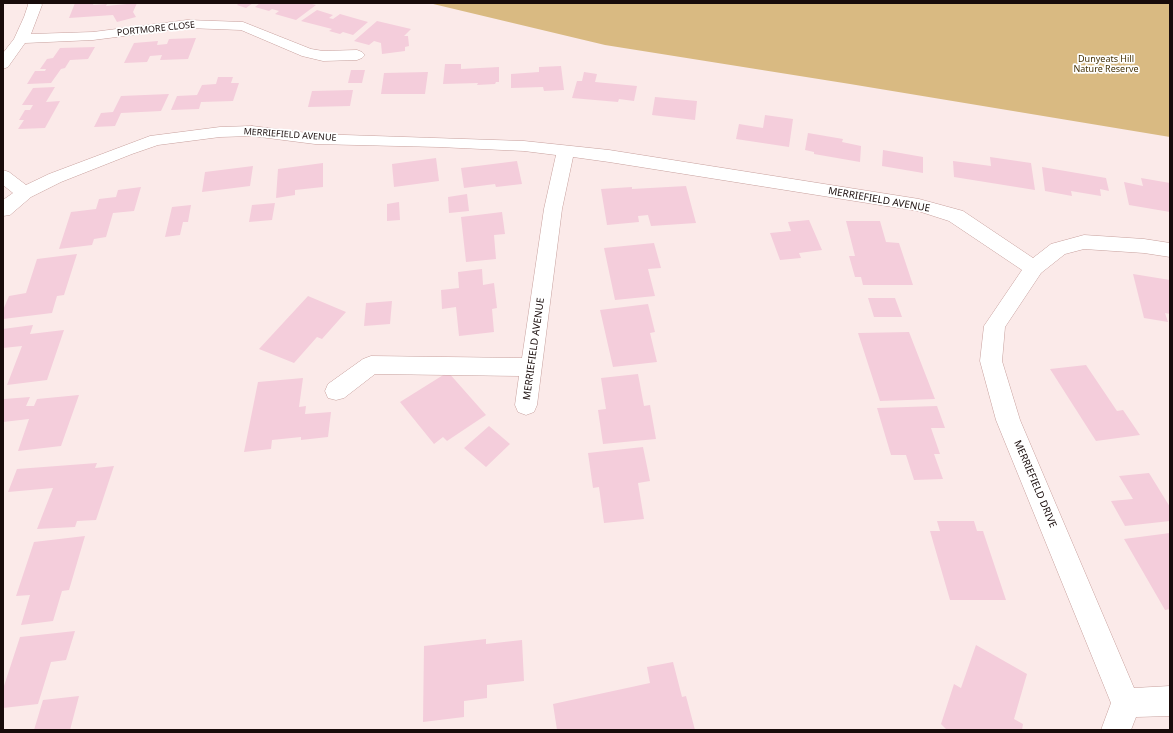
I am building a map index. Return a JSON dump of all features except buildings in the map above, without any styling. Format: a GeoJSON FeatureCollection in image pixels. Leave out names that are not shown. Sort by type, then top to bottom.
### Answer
{"type":"FeatureCollection","features":[{"type":"Feature","properties":{"kind":"street"},"geometry":{"type":"LineString","coordinates":[[3,64],[21,39],[31,17],[35,5],[34,3]]}},
{"type":"Feature","properties":{"kind":"street","name":"PORTMORE CLOSE"},"geometry":{"type":"LineString","coordinates":[[21,39],[93,36],[187,24],[243,26],[308,54],[323,56],[357,55]]}},
{"type":"Feature","properties":{"kind":"street","name":"MERRIEFIELD AVENUE"},"geometry":{"type":"LineString","coordinates":[[3,210],[25,193],[55,178],[126,150],[156,140],[220,132],[252,132],[315,139],[524,146],[609,156],[919,205],[956,216],[1034,268]]}},
{"type":"Feature","properties":{"kind":"street","name":"MERRIEFIELD AVENUE"},"geometry":{"type":"LineString","coordinates":[[526,405],[553,209],[566,151]]}},
{"type":"Feature","properties":{"kind":"street"},"geometry":{"type":"LineString","coordinates":[[3,176],[25,193]]}},
{"type":"Feature","properties":{"kind":"street"},"geometry":{"type":"LineString","coordinates":[[1034,268],[1058,249],[1084,242],[1144,246],[1170,250]]}},
{"type":"Feature","properties":{"kind":"street","name":"MERRIEFIELD DRIVE"},"geometry":{"type":"LineString","coordinates":[[1034,268],[995,326],[991,361],[1008,420],[1126,703]]}},
{"type":"Feature","properties":{"kind":"street"},"geometry":{"type":"LineString","coordinates":[[336,391],[371,365],[531,367]]}},
{"type":"Feature","properties":{"kind":"street"},"geometry":{"type":"LineString","coordinates":[[1116,730],[1126,703],[1170,701]]}},
{"type":"Feature","properties":{"kind":"green space","name":"Dunyeats Hill Nature Reserve"},"geometry":{"type":"Polygon","coordinates":[[[429,3],[1170,3],[1170,137],[605,45],[429,3]]]}}]}
